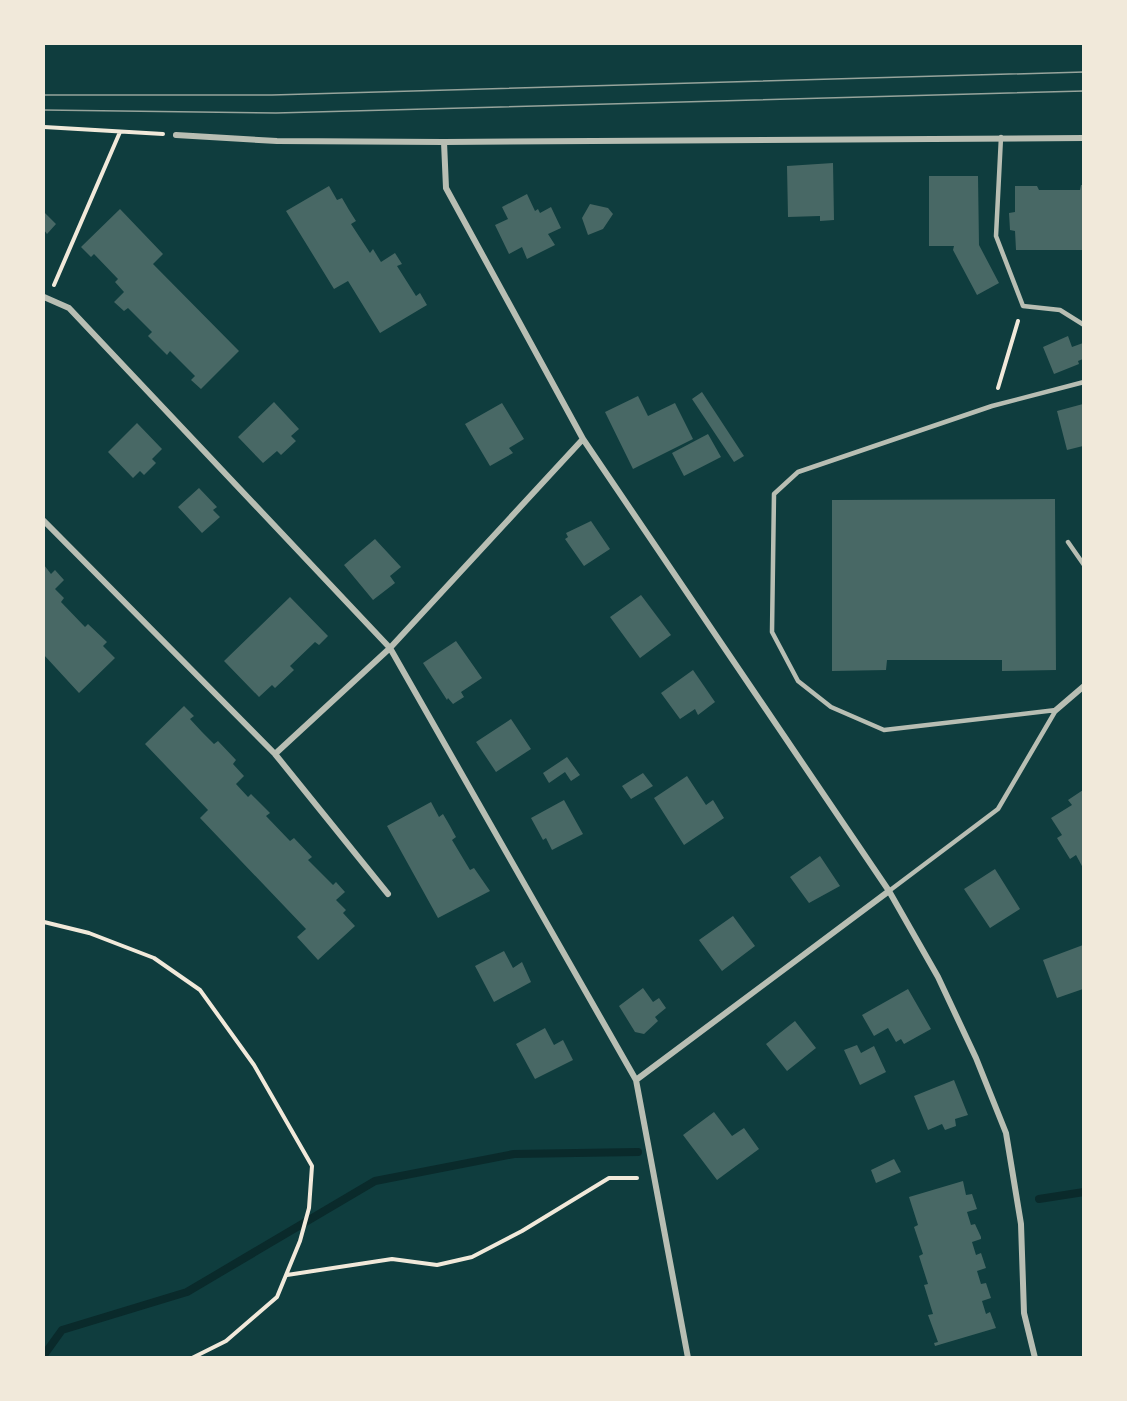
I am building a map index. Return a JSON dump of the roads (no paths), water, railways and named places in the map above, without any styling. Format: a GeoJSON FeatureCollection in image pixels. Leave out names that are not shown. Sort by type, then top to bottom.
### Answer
{"type":"FeatureCollection","features":[{"type":"Feature","properties":{"kind":"street"},"geometry":{"type":"LineString","coordinates":[[176,135],[277,141],[444,142],[1083,138]]}},
{"type":"Feature","properties":{"kind":"street"},"geometry":{"type":"LineString","coordinates":[[444,142],[446,188],[583,439],[889,891],[938,977],[976,1058],[1006,1133],[1021,1224],[1024,1313],[1035,1358]]}},
{"type":"Feature","properties":{"kind":"street"},"geometry":{"type":"LineString","coordinates":[[46,297],[69,308],[390,648],[636,1080],[688,1358]]}},
{"type":"Feature","properties":{"kind":"street"},"geometry":{"type":"LineString","coordinates":[[275,754],[390,648],[583,439]]}},
{"type":"Feature","properties":{"kind":"street"},"geometry":{"type":"LineString","coordinates":[[44,521],[275,754],[388,894]]}},
{"type":"Feature","properties":{"kind":"street"},"geometry":{"type":"LineString","coordinates":[[1056,710],[1083,686]]}},
{"type":"Feature","properties":{"kind":"street"},"geometry":{"type":"LineString","coordinates":[[636,1080],[889,891]]}},
{"type":"Feature","properties":{"kind":"lane"},"geometry":{"type":"LineString","coordinates":[[1001,137],[996,236],[1023,306],[1060,310],[1083,325]]}},
{"type":"Feature","properties":{"kind":"lane"},"geometry":{"type":"LineString","coordinates":[[1056,710],[884,730],[831,707],[798,681],[772,632],[774,494],[798,472],[992,406],[1083,382]]}},
{"type":"Feature","properties":{"kind":"lane"},"geometry":{"type":"LineString","coordinates":[[1068,542],[1083,565]]}},
{"type":"Feature","properties":{"kind":"lane"},"geometry":{"type":"LineString","coordinates":[[889,891],[998,809],[1056,710]]}},
{"type":"Feature","properties":{"kind":"waterway"},"geometry":{"type":"LineString","coordinates":[[44,1355],[62,1330],[187,1292],[375,1181],[514,1154],[638,1152]]}},
{"type":"Feature","properties":{"kind":"waterway"},"geometry":{"type":"LineString","coordinates":[[1039,1199],[1084,1192]]}},
{"type":"Feature","properties":{"kind":"tram line"},"geometry":{"type":"LineString","coordinates":[[44,95],[272,95],[1084,72]]}},
{"type":"Feature","properties":{"kind":"tram line"},"geometry":{"type":"LineString","coordinates":[[44,110],[276,113],[1084,91]]}}]}
